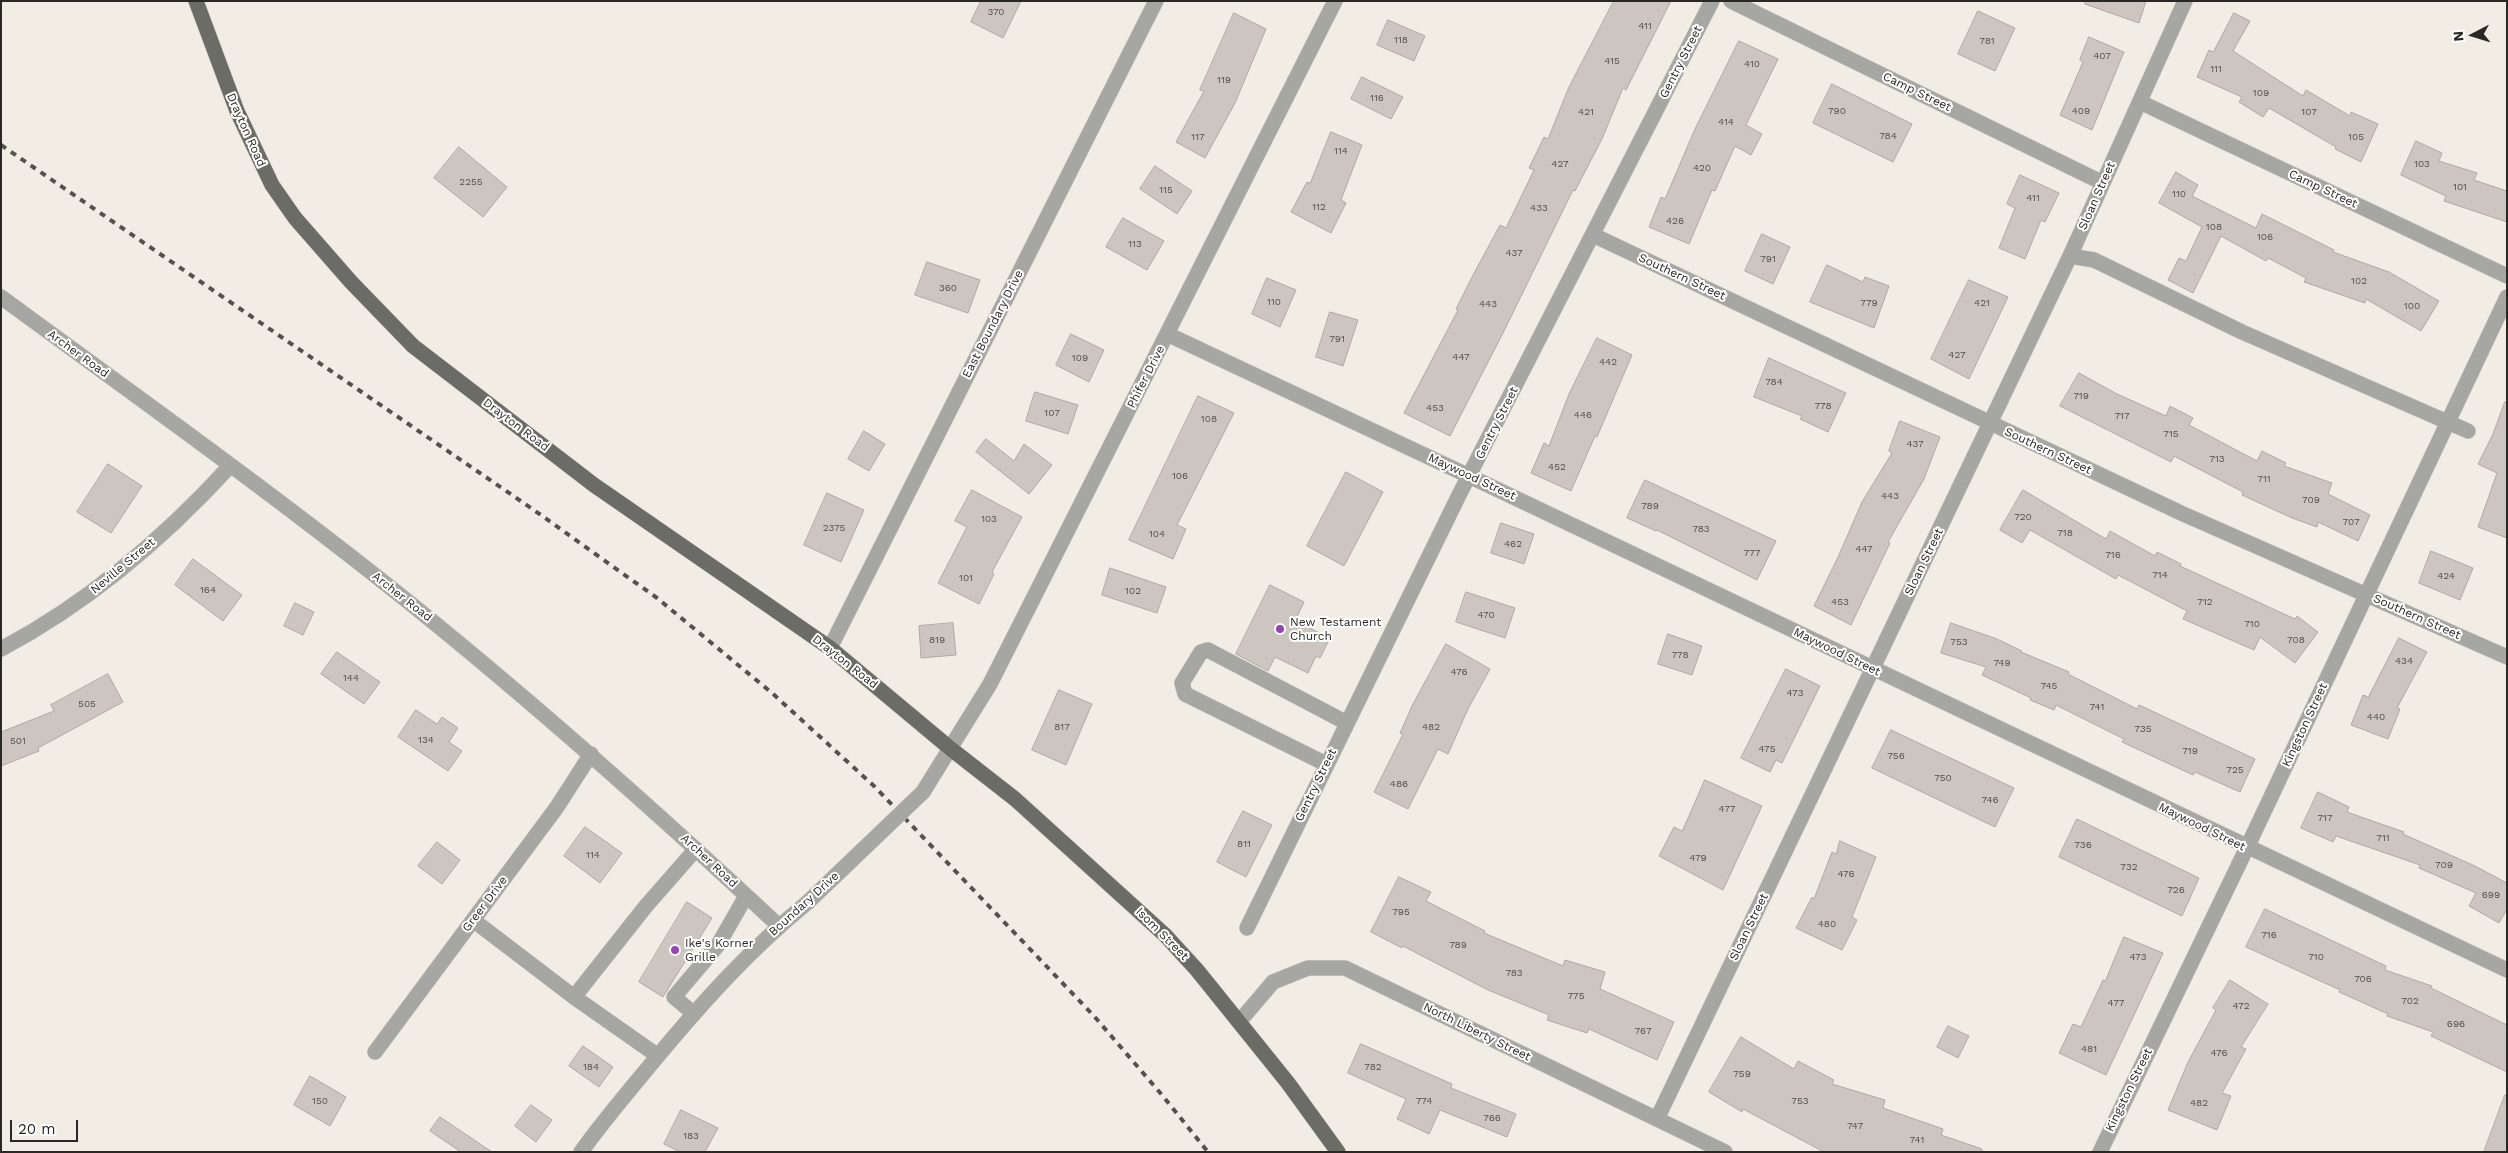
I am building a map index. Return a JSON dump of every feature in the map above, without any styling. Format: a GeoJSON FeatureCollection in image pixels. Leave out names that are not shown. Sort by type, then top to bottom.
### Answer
{"type":"FeatureCollection","features":[{"type":"Feature","properties":{"kind":"main road","name":"Drayton Road"},"geometry":{"type":"LineString","coordinates":[[196,1],[237,111],[272,185],[295,218],[351,282],[414,346],[594,485],[830,648],[951,750]]}},
{"type":"Feature","properties":{"kind":"main road","name":"Isom Street"},"geometry":{"type":"LineString","coordinates":[[951,750],[1015,799],[1166,935],[1206,980],[1288,1083],[1338,1152]]}},
{"type":"Feature","properties":{"kind":"street","name":"East Boundary Drive"},"geometry":{"type":"LineString","coordinates":[[830,648],[1156,1]]}},
{"type":"Feature","properties":{"kind":"street","name":"Phifer Drive"},"geometry":{"type":"LineString","coordinates":[[951,750],[990,684],[1335,1]]}},
{"type":"Feature","properties":{"kind":"street","name":"Gentry Street"},"geometry":{"type":"LineString","coordinates":[[1247,928],[1326,764],[1470,476],[1712,1]]}},
{"type":"Feature","properties":{"kind":"street","name":"Camp Street"},"geometry":{"type":"LineString","coordinates":[[1731,1],[2104,183]]}},
{"type":"Feature","properties":{"kind":"street","name":"Sloan Street"},"geometry":{"type":"LineString","coordinates":[[1657,1119],[1991,424],[2104,183],[2185,1]]}},
{"type":"Feature","properties":{"kind":"street","name":"Camp Street"},"geometry":{"type":"LineString","coordinates":[[2140,102],[2507,276]]}},
{"type":"Feature","properties":{"kind":"street","name":"Southern Street"},"geometry":{"type":"LineString","coordinates":[[1593,235],[2181,513],[2507,657]]}},
{"type":"Feature","properties":{"kind":"street"},"geometry":{"type":"LineString","coordinates":[[2070,256],[2094,260],[2242,332],[2468,431]]}},
{"type":"Feature","properties":{"kind":"street","name":"Archer Road"},"geometry":{"type":"LineString","coordinates":[[1,297],[230,466],[414,606],[591,754],[779,926]]}},
{"type":"Feature","properties":{"kind":"street","name":"Kingston Street"},"geometry":{"type":"LineString","coordinates":[[2100,1152],[2247,848],[2507,297]]}},
{"type":"Feature","properties":{"kind":"street","name":"Maywood Street"},"geometry":{"type":"LineString","coordinates":[[1167,334],[1470,476],[2247,848],[2507,970]]}},
{"type":"Feature","properties":{"kind":"street","name":"Neville Street"},"geometry":{"type":"LineString","coordinates":[[1,649],[38,629],[91,593],[132,560],[200,500],[230,466]]}},
{"type":"Feature","properties":{"kind":"street"},"geometry":{"type":"LineString","coordinates":[[1326,764],[1185,694],[1182,683],[1201,652],[1208,650],[1347,723]]}},
{"type":"Feature","properties":{"kind":"street","name":"Boundary Drive"},"geometry":{"type":"LineString","coordinates":[[581,1152],[693,1013],[726,977],[923,792],[951,750]]}},
{"type":"Feature","properties":{"kind":"street","name":"Greer Drive"},"geometry":{"type":"LineString","coordinates":[[375,1052],[558,807],[591,754]]}},
{"type":"Feature","properties":{"kind":"street"},"geometry":{"type":"LineString","coordinates":[[574,997],[646,906],[696,849]]}},
{"type":"Feature","properties":{"kind":"street"},"geometry":{"type":"LineString","coordinates":[[693,1013],[674,997],[718,945],[746,896]]}},
{"type":"Feature","properties":{"kind":"street"},"geometry":{"type":"LineString","coordinates":[[473,920],[574,997],[658,1056]]}},
{"type":"Feature","properties":{"kind":"street","name":"North Liberty Street"},"geometry":{"type":"LineString","coordinates":[[1238,1022],[1273,982],[1308,968],[1345,968],[1725,1152]]}},
{"type":"Feature","properties":{"kind":"building"},"geometry":{"type":"Polygon","coordinates":[[[981,1],[1021,1],[1003,38],[971,22],[981,1]]]}},
{"type":"Feature","properties":{"kind":"building"},"geometry":{"type":"Polygon","coordinates":[[[1614,1],[1671,1],[1626,90],[1623,88],[1602,139],[1575,191],[1573,190],[1450,436],[1404,413],[1500,225],[1506,228],[1534,170],[1529,168],[1544,137],[1548,139],[1569,87],[1614,1]]]}},
{"type":"Feature","properties":{"kind":"building"},"geometry":{"type":"Polygon","coordinates":[[[2086,1],[2146,1],[2139,23],[2085,4],[2086,1]]]}},
{"type":"Feature","properties":{"kind":"building"},"geometry":{"type":"Polygon","coordinates":[[[1978,11],[2015,28],[1995,71],[1958,54],[1978,11]]]}},
{"type":"Feature","properties":{"kind":"building"},"geometry":{"type":"Polygon","coordinates":[[[1234,13],[1266,29],[1235,103],[1205,158],[1176,142],[1204,91],[1200,90],[1234,13]]]}},
{"type":"Feature","properties":{"kind":"building"},"geometry":{"type":"Polygon","coordinates":[[[2234,13],[2250,21],[2233,51],[2303,96],[2306,90],[2350,116],[2351,112],[2378,124],[2361,162],[2335,149],[2336,147],[2269,108],[2263,117],[2239,102],[2242,97],[2197,77],[2209,50],[2213,52],[2234,13]]]}},
{"type":"Feature","properties":{"kind":"building"},"geometry":{"type":"Polygon","coordinates":[[[1388,20],[1425,36],[1414,61],[1377,45],[1388,20]]]}},
{"type":"Feature","properties":{"kind":"building"},"geometry":{"type":"Polygon","coordinates":[[[2089,37],[2124,52],[2092,130],[2060,115],[2083,62],[2080,60],[2089,37]]]}},
{"type":"Feature","properties":{"kind":"building"},"geometry":{"type":"Polygon","coordinates":[[[1739,41],[1778,59],[1746,125],[1762,134],[1751,155],[1735,146],[1715,191],[1712,190],[1689,244],[1649,227],[1661,197],[1665,199],[1695,129],[1739,41]]]}},
{"type":"Feature","properties":{"kind":"building"},"geometry":{"type":"Polygon","coordinates":[[[1362,77],[1403,97],[1391,119],[1351,99],[1362,77]]]}},
{"type":"Feature","properties":{"kind":"building"},"geometry":{"type":"Polygon","coordinates":[[[1832,84],[1912,124],[1893,162],[1813,123],[1832,84]]]}},
{"type":"Feature","properties":{"kind":"building"},"geometry":{"type":"Polygon","coordinates":[[[1331,132],[1362,145],[1341,200],[1346,203],[1331,233],[1291,212],[1307,182],[1310,183],[1331,132]]]}},
{"type":"Feature","properties":{"kind":"building"},"geometry":{"type":"Polygon","coordinates":[[[2416,141],[2442,153],[2439,161],[2477,173],[2474,180],[2507,191],[2507,222],[2444,201],[2446,196],[2401,175],[2416,141]]]}},
{"type":"Feature","properties":{"kind":"building"},"geometry":{"type":"Polygon","coordinates":[[[459,147],[507,187],[483,217],[434,178],[459,147]]]}},
{"type":"Feature","properties":{"kind":"building"},"geometry":{"type":"Polygon","coordinates":[[[1155,166],[1192,191],[1177,214],[1140,189],[1155,166]]]}},
{"type":"Feature","properties":{"kind":"building"},"geometry":{"type":"Polygon","coordinates":[[[2176,172],[2198,185],[2192,196],[2256,228],[2262,214],[2334,250],[2333,252],[2389,272],[2439,301],[2421,331],[2366,299],[2365,303],[2304,282],[2306,278],[2268,258],[2266,261],[2221,236],[2193,293],[2168,280],[2179,258],[2186,261],[2202,227],[2159,203],[2176,172]]]}},
{"type":"Feature","properties":{"kind":"building"},"geometry":{"type":"Polygon","coordinates":[[[2020,175],[2059,193],[2045,222],[2041,220],[2025,259],[1999,248],[2015,208],[2007,204],[2020,175]]]}},
{"type":"Feature","properties":{"kind":"building"},"geometry":{"type":"Polygon","coordinates":[[[1123,218],[1164,241],[1147,270],[1106,247],[1123,218]]]}},
{"type":"Feature","properties":{"kind":"building"},"geometry":{"type":"Polygon","coordinates":[[[1762,234],[1790,247],[1773,284],[1745,271],[1762,234]]]}},
{"type":"Feature","properties":{"kind":"building"},"geometry":{"type":"Polygon","coordinates":[[[927,262],[980,280],[968,313],[915,295],[927,262]]]}},
{"type":"Feature","properties":{"kind":"building"},"geometry":{"type":"Polygon","coordinates":[[[1827,265],[1863,282],[1865,277],[1889,286],[1874,328],[1810,302],[1827,265]]]}},
{"type":"Feature","properties":{"kind":"building"},"geometry":{"type":"Polygon","coordinates":[[[1267,278],[1296,290],[1280,327],[1252,314],[1267,278]]]}},
{"type":"Feature","properties":{"kind":"building"},"geometry":{"type":"Polygon","coordinates":[[[1969,280],[2008,297],[1969,379],[1931,359],[1969,280]]]}},
{"type":"Feature","properties":{"kind":"building"},"geometry":{"type":"Polygon","coordinates":[[[1330,312],[1358,320],[1343,366],[1316,357],[1330,312]]]}},
{"type":"Feature","properties":{"kind":"building"},"geometry":{"type":"Polygon","coordinates":[[[1071,334],[1104,350],[1089,382],[1056,365],[1071,334]]]}},
{"type":"Feature","properties":{"kind":"building"},"geometry":{"type":"Polygon","coordinates":[[[1597,338],[1632,355],[1597,437],[1595,436],[1571,491],[1531,473],[1544,443],[1549,446],[1569,394],[1597,338]]]}},
{"type":"Feature","properties":{"kind":"building"},"geometry":{"type":"Polygon","coordinates":[[[1769,358],[1846,393],[1828,432],[1800,419],[1802,416],[1754,397],[1769,358]]]}},
{"type":"Feature","properties":{"kind":"building"},"geometry":{"type":"Polygon","coordinates":[[[2079,373],[2117,394],[2166,416],[2170,406],[2193,418],[2189,425],[2257,461],[2262,451],[2286,463],[2284,466],[2332,483],[2328,494],[2370,515],[2358,541],[2318,522],[2317,527],[2292,518],[2242,495],[2243,492],[2174,456],[2171,462],[2060,406],[2079,373]]]}},
{"type":"Feature","properties":{"kind":"building"},"geometry":{"type":"Polygon","coordinates":[[[1035,392],[1078,405],[1068,434],[1026,421],[1035,392]]]}},
{"type":"Feature","properties":{"kind":"building"},"geometry":{"type":"Polygon","coordinates":[[[1198,396],[1234,413],[1177,525],[1186,529],[1173,559],[1129,540],[1198,396]]]}},
{"type":"Feature","properties":{"kind":"building"},"geometry":{"type":"Polygon","coordinates":[[[2505,402],[2507,402],[2507,538],[2478,527],[2497,473],[2478,464],[2493,434],[2505,402]]]}},
{"type":"Feature","properties":{"kind":"building"},"geometry":{"type":"Polygon","coordinates":[[[1900,421],[1940,437],[1924,479],[1888,542],[1890,543],[1851,625],[1814,606],[1862,502],[1892,453],[1889,451],[1900,421]]]}},
{"type":"Feature","properties":{"kind":"building"},"geometry":{"type":"Polygon","coordinates":[[[864,431],[885,444],[869,471],[848,459],[864,431]]]}},
{"type":"Feature","properties":{"kind":"building"},"geometry":{"type":"Polygon","coordinates":[[[986,439],[1014,461],[1024,444],[1052,465],[1029,494],[976,452],[986,439]]]}},
{"type":"Feature","properties":{"kind":"building"},"geometry":{"type":"Polygon","coordinates":[[[108,464],[142,486],[111,533],[77,512],[108,464]]]}},
{"type":"Feature","properties":{"kind":"building"},"geometry":{"type":"Polygon","coordinates":[[[1346,472],[1383,492],[1344,566],[1307,546],[1346,472]]]}},
{"type":"Feature","properties":{"kind":"building"},"geometry":{"type":"Polygon","coordinates":[[[1645,480],[1776,541],[1757,580],[1657,530],[1627,518],[1645,480]]]}},
{"type":"Feature","properties":{"kind":"building"},"geometry":{"type":"Polygon","coordinates":[[[972,490],[1022,517],[992,572],[994,574],[979,604],[938,583],[967,527],[955,521],[972,490]]]}},
{"type":"Feature","properties":{"kind":"building"},"geometry":{"type":"Polygon","coordinates":[[[2023,490],[2106,539],[2110,531],[2155,556],[2157,552],[2181,564],[2180,566],[2295,619],[2297,616],[2318,632],[2295,663],[2260,637],[2254,650],[2183,619],[2187,611],[2118,575],[2116,579],[2030,530],[2022,543],[2000,530],[2023,490]]]}},
{"type":"Feature","properties":{"kind":"building"},"geometry":{"type":"Polygon","coordinates":[[[827,493],[864,510],[841,562],[804,545],[827,493]]]}},
{"type":"Feature","properties":{"kind":"building"},"geometry":{"type":"Polygon","coordinates":[[[1501,523],[1534,534],[1524,564],[1491,553],[1501,523]]]}},
{"type":"Feature","properties":{"kind":"building"},"geometry":{"type":"Polygon","coordinates":[[[2431,551],[2473,568],[2460,600],[2419,583],[2431,551]]]}},
{"type":"Feature","properties":{"kind":"building"},"geometry":{"type":"Polygon","coordinates":[[[193,559],[242,595],[223,621],[175,585],[193,559]]]}},
{"type":"Feature","properties":{"kind":"building"},"geometry":{"type":"Polygon","coordinates":[[[1110,568],[1166,587],[1157,613],[1102,595],[1110,568]]]}},
{"type":"Feature","properties":{"kind":"building","name":"New Testament Church"},"geometry":{"type":"Polygon","coordinates":[[[1270,585],[1304,602],[1295,621],[1330,638],[1320,658],[1316,656],[1308,673],[1275,657],[1268,671],[1236,654],[1270,585]]]}},
{"type":"Feature","properties":{"kind":"building"},"geometry":{"type":"Polygon","coordinates":[[[1466,592],[1515,608],[1505,638],[1456,622],[1466,592]]]}},
{"type":"Feature","properties":{"kind":"building"},"geometry":{"type":"Polygon","coordinates":[[[295,603],[314,612],[303,635],[284,626],[295,603]]]}},
{"type":"Feature","properties":{"kind":"building"},"geometry":{"type":"Polygon","coordinates":[[[953,623],[956,655],[921,658],[919,626],[953,623]]]}},
{"type":"Feature","properties":{"kind":"building"},"geometry":{"type":"Polygon","coordinates":[[[1951,623],[1997,639],[2021,652],[2069,672],[2068,674],[2137,709],[2139,705],[2255,759],[2240,792],[2195,772],[2193,775],[2122,742],[2124,739],[2056,705],[2054,710],[2030,700],[2031,698],[1982,675],[1986,667],[1941,653],[1951,623]]]}},
{"type":"Feature","properties":{"kind":"building"},"geometry":{"type":"Polygon","coordinates":[[[1668,634],[1702,646],[1692,675],[1658,664],[1668,634]]]}},
{"type":"Feature","properties":{"kind":"building"},"geometry":{"type":"Polygon","coordinates":[[[2399,638],[2427,652],[2397,708],[2400,709],[2388,739],[2351,725],[2363,695],[2368,697],[2399,638]]]}},
{"type":"Feature","properties":{"kind":"building"},"geometry":{"type":"Polygon","coordinates":[[[1446,644],[1490,669],[1468,709],[1448,754],[1438,749],[1408,809],[1374,792],[1403,734],[1400,733],[1413,704],[1446,644]]]}},
{"type":"Feature","properties":{"kind":"building"},"geometry":{"type":"Polygon","coordinates":[[[337,652],[380,682],[364,704],[321,674],[337,652]]]}},
{"type":"Feature","properties":{"kind":"building"},"geometry":{"type":"Polygon","coordinates":[[[1786,669],[1820,686],[1782,763],[1776,760],[1770,772],[1741,758],[1786,669]]]}},
{"type":"Feature","properties":{"kind":"building"},"geometry":{"type":"Polygon","coordinates":[[[108,674],[123,702],[38,748],[39,751],[1,766],[1,732],[54,711],[51,705],[108,674]]]}},
{"type":"Feature","properties":{"kind":"building"},"geometry":{"type":"Polygon","coordinates":[[[1059,690],[1092,704],[1066,765],[1032,750],[1059,690]]]}},
{"type":"Feature","properties":{"kind":"building"},"geometry":{"type":"Polygon","coordinates":[[[416,710],[437,724],[442,717],[458,728],[449,742],[462,751],[448,771],[398,737],[416,710]]]}},
{"type":"Feature","properties":{"kind":"building"},"geometry":{"type":"Polygon","coordinates":[[[1891,730],[2014,788],[1995,827],[1872,768],[1891,730]]]}},
{"type":"Feature","properties":{"kind":"building"},"geometry":{"type":"Polygon","coordinates":[[[1705,780],[1762,806],[1723,890],[1659,856],[1674,827],[1682,831],[1705,780]]]}},
{"type":"Feature","properties":{"kind":"building"},"geometry":{"type":"Polygon","coordinates":[[[2318,792],[2349,807],[2347,812],[2404,832],[2403,834],[2475,866],[2507,883],[2507,909],[2499,923],[2469,906],[2476,893],[2419,868],[2420,865],[2336,836],[2333,842],[2301,828],[2318,792]]]}},
{"type":"Feature","properties":{"kind":"building"},"geometry":{"type":"Polygon","coordinates":[[[1243,811],[1272,825],[1246,877],[1217,862],[1243,811]]]}},
{"type":"Feature","properties":{"kind":"building"},"geometry":{"type":"Polygon","coordinates":[[[2077,819],[2199,878],[2182,916],[2059,857],[2077,819]]]}},
{"type":"Feature","properties":{"kind":"building"},"geometry":{"type":"Polygon","coordinates":[[[585,827],[622,853],[600,883],[564,856],[585,827]]]}},
{"type":"Feature","properties":{"kind":"building"},"geometry":{"type":"Polygon","coordinates":[[[1840,841],[1876,857],[1852,917],[1857,920],[1842,950],[1796,928],[1812,897],[1814,899],[1832,852],[1836,854],[1840,841]]]}},
{"type":"Feature","properties":{"kind":"building"},"geometry":{"type":"Polygon","coordinates":[[[437,842],[460,860],[442,884],[418,866],[437,842]]]}},
{"type":"Feature","properties":{"kind":"building"},"geometry":{"type":"Polygon","coordinates":[[[1399,877],[1431,892],[1426,901],[1485,931],[1484,933],[1563,966],[1565,960],[1605,972],[1600,989],[1674,1022],[1657,1060],[1589,1029],[1587,1033],[1547,1020],[1549,1015],[1488,990],[1403,946],[1402,948],[1371,932],[1399,877]]]}},
{"type":"Feature","properties":{"kind":"building","name":"Ike's Korner Grille"},"geometry":{"type":"Polygon","coordinates":[[[687,902],[712,918],[663,997],[639,982],[687,902]]]}},
{"type":"Feature","properties":{"kind":"building"},"geometry":{"type":"Polygon","coordinates":[[[2265,909],[2386,966],[2385,970],[2432,986],[2431,988],[2507,1025],[2507,1072],[2431,1036],[2433,1032],[2387,1016],[2388,1014],[2339,992],[2340,990],[2246,947],[2265,909]]]}},
{"type":"Feature","properties":{"kind":"building"},"geometry":{"type":"Polygon","coordinates":[[[2124,937],[2163,953],[2106,1075],[2059,1053],[2073,1024],[2081,1027],[2103,980],[2105,981],[2124,937]]]}},
{"type":"Feature","properties":{"kind":"building"},"geometry":{"type":"Polygon","coordinates":[[[2230,980],[2268,1004],[2241,1047],[2246,1049],[2222,1093],[2231,1096],[2217,1130],[2168,1110],[2188,1062],[2216,1010],[2213,1008],[2230,980]]]}},
{"type":"Feature","properties":{"kind":"building"},"geometry":{"type":"Polygon","coordinates":[[[1948,1026],[1969,1036],[1958,1058],[1937,1047],[1948,1026]]]}},
{"type":"Feature","properties":{"kind":"building"},"geometry":{"type":"Polygon","coordinates":[[[1741,1037],[1794,1069],[1798,1061],[1834,1080],[1832,1084],[1885,1100],[1883,1108],[1943,1129],[1941,1135],[1982,1149],[1982,1152],[1824,1152],[1743,1109],[1742,1112],[1709,1092],[1741,1037]]]}},
{"type":"Feature","properties":{"kind":"building"},"geometry":{"type":"Polygon","coordinates":[[[1361,1044],[1452,1084],[1451,1088],[1516,1114],[1507,1137],[1440,1110],[1429,1134],[1397,1119],[1406,1099],[1348,1073],[1361,1044]]]}},
{"type":"Feature","properties":{"kind":"building"},"geometry":{"type":"Polygon","coordinates":[[[583,1046],[613,1067],[599,1087],[569,1066],[583,1046]]]}},
{"type":"Feature","properties":{"kind":"building"},"geometry":{"type":"Polygon","coordinates":[[[310,1076],[346,1097],[330,1126],[294,1105],[310,1076]]]}},
{"type":"Feature","properties":{"kind":"building"},"geometry":{"type":"Polygon","coordinates":[[[2505,1095],[2507,1095],[2507,1152],[2484,1152],[2505,1095]]]}},
{"type":"Feature","properties":{"kind":"building"},"geometry":{"type":"Polygon","coordinates":[[[531,1105],[552,1120],[536,1142],[515,1126],[531,1105]]]}},
{"type":"Feature","properties":{"kind":"building"},"geometry":{"type":"Polygon","coordinates":[[[681,1110],[718,1128],[705,1152],[680,1152],[664,1144],[681,1110]]]}},
{"type":"Feature","properties":{"kind":"building"},"geometry":{"type":"Polygon","coordinates":[[[440,1117],[492,1152],[461,1152],[430,1131],[440,1117]]]}},
{"type":"Feature","properties":{"kind":"railway"},"geometry":{"type":"LineString","coordinates":[[1,145],[531,508],[657,598],[772,693],[874,786],[1094,1016],[1208,1152]]}},
{"type":"Feature","properties":{"kind":"place","name":"New Testament Church"},"geometry":{"type":"Point","coordinates":[1280,629]}},
{"type":"Feature","properties":{"kind":"place","name":"Ike's Korner Grille"},"geometry":{"type":"Point","coordinates":[675,950]}}]}
